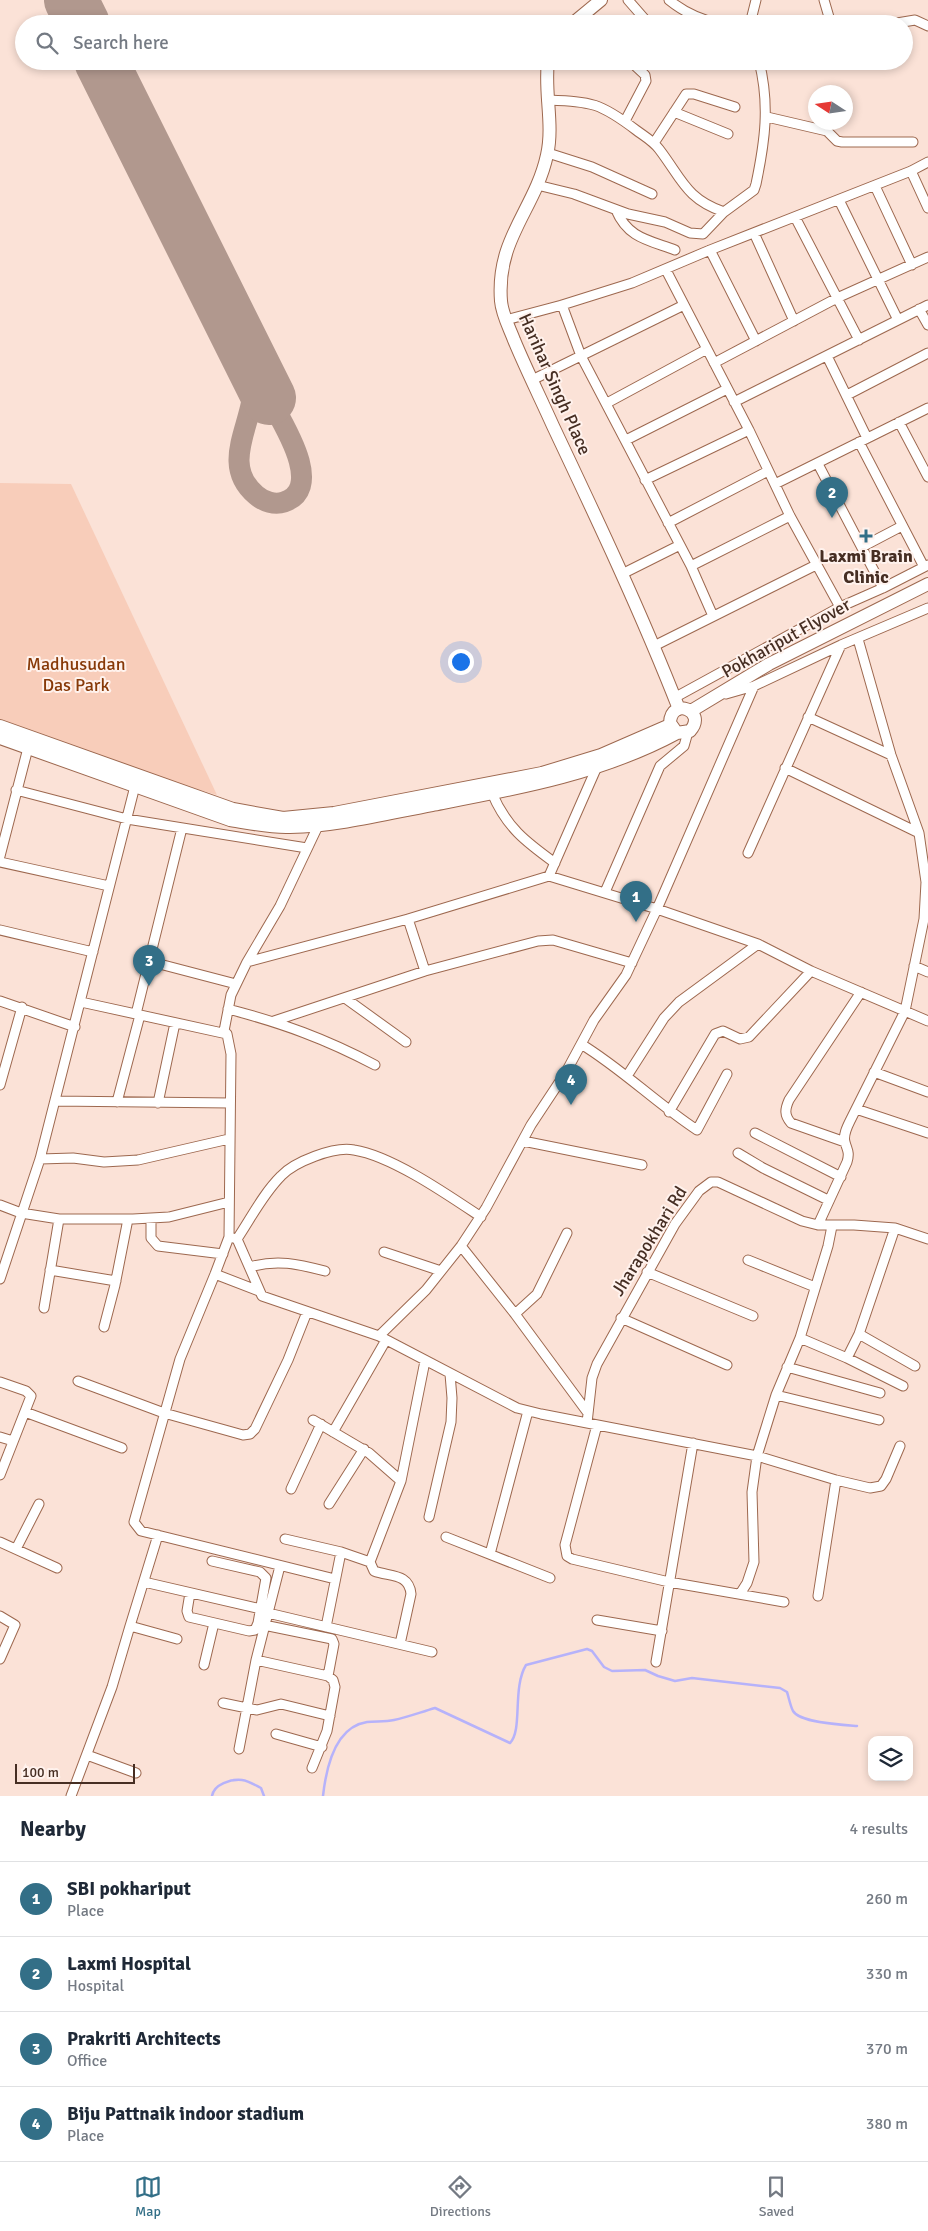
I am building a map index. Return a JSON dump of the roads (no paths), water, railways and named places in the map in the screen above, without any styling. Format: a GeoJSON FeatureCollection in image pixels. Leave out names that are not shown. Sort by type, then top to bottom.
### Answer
{"type":"FeatureCollection","features":[{"type":"Feature","properties":{"kind":"main road"},"geometry":{"type":"LineString","coordinates":[[583,14],[601,0]]}},
{"type":"Feature","properties":{"kind":"main road","name":"Harihar Singh Place"},"geometry":{"type":"LineString","coordinates":[[547,70],[545,81],[548,153],[537,185],[506,248],[501,274],[501,302],[506,320],[532,380],[681,706]]}},
{"type":"Feature","properties":{"kind":"main road","name":"Pokhariput Flyover"},"geometry":{"type":"LineString","coordinates":[[681,706],[715,697],[769,664],[928,584]]}},
{"type":"Feature","properties":{"kind":"main road"},"geometry":{"type":"LineString","coordinates":[[0,726],[233,809],[283,818],[334,813],[542,773],[601,755],[679,730],[695,724],[694,715],[681,706],[672,714],[679,730]]}},
{"type":"Feature","properties":{"kind":"main road"},"geometry":{"type":"LineString","coordinates":[[0,738],[230,820],[264,826],[318,826],[492,794],[596,769],[679,730]]}},
{"type":"Feature","properties":{"kind":"street"},"geometry":{"type":"LineString","coordinates":[[628,0],[642,15]]}},
{"type":"Feature","properties":{"kind":"street"},"geometry":{"type":"LineString","coordinates":[[669,0],[693,15]]}},
{"type":"Feature","properties":{"kind":"street"},"geometry":{"type":"LineString","coordinates":[[824,0],[828,15]]}},
{"type":"Feature","properties":{"kind":"street"},"geometry":{"type":"LineString","coordinates":[[752,15],[754,1]]}},
{"type":"Feature","properties":{"kind":"street"},"geometry":{"type":"LineString","coordinates":[[913,20],[928,26]]}},
{"type":"Feature","properties":{"kind":"street"},"geometry":{"type":"LineString","coordinates":[[625,121],[646,81],[644,75],[639,70]]}},
{"type":"Feature","properties":{"kind":"street"},"geometry":{"type":"LineString","coordinates":[[537,185],[574,194],[616,210],[666,222],[697,235],[708,230],[724,212],[754,190],[758,176],[767,116],[760,70]]}},
{"type":"Feature","properties":{"kind":"street"},"geometry":{"type":"LineString","coordinates":[[654,143],[688,93],[735,107]]}},
{"type":"Feature","properties":{"kind":"street"},"geometry":{"type":"LineString","coordinates":[[547,100],[598,105],[625,121],[654,143],[692,195],[702,203],[724,212]]}},
{"type":"Feature","properties":{"kind":"street"},"geometry":{"type":"LineString","coordinates":[[674,112],[728,134]]}},
{"type":"Feature","properties":{"kind":"street"},"geometry":{"type":"LineString","coordinates":[[767,116],[826,131],[842,142],[913,142]]}},
{"type":"Feature","properties":{"kind":"street"},"geometry":{"type":"LineString","coordinates":[[548,153],[592,167],[652,194]]}},
{"type":"Feature","properties":{"kind":"street"},"geometry":{"type":"LineString","coordinates":[[506,320],[562,305],[666,270],[710,250],[911,172],[928,162]]}},
{"type":"Feature","properties":{"kind":"street"},"geometry":{"type":"LineString","coordinates":[[911,172],[928,208]]}},
{"type":"Feature","properties":{"kind":"street"},"geometry":{"type":"LineString","coordinates":[[874,186],[912,265]]}},
{"type":"Feature","properties":{"kind":"street"},"geometry":{"type":"LineString","coordinates":[[839,200],[898,320]]}},
{"type":"Feature","properties":{"kind":"street"},"geometry":{"type":"LineString","coordinates":[[616,210],[621,220],[632,233],[674,250]]}},
{"type":"Feature","properties":{"kind":"street"},"geometry":{"type":"LineString","coordinates":[[795,217],[859,340]]}},
{"type":"Feature","properties":{"kind":"street"},"geometry":{"type":"LineString","coordinates":[[754,233],[794,321]]}},
{"type":"Feature","properties":{"kind":"street"},"geometry":{"type":"LineString","coordinates":[[710,250],[756,341]]}},
{"type":"Feature","properties":{"kind":"street"},"geometry":{"type":"LineString","coordinates":[[714,363],[837,298],[928,257]]}},
{"type":"Feature","properties":{"kind":"street"},"geometry":{"type":"LineString","coordinates":[[666,270],[749,430],[790,516],[840,607]]}},
{"type":"Feature","properties":{"kind":"street"},"geometry":{"type":"LineString","coordinates":[[562,305],[582,356],[680,545],[713,616]]}},
{"type":"Feature","properties":{"kind":"street"},"geometry":{"type":"LineString","coordinates":[[532,380],[684,305]]}},
{"type":"Feature","properties":{"kind":"street"},"geometry":{"type":"LineString","coordinates":[[734,402],[928,305]]}},
{"type":"Feature","properties":{"kind":"street"},"geometry":{"type":"LineString","coordinates":[[919,309],[928,325]]}},
{"type":"Feature","properties":{"kind":"street"},"geometry":{"type":"LineString","coordinates":[[607,403],[707,349]]}},
{"type":"Feature","properties":{"kind":"street"},"geometry":{"type":"LineString","coordinates":[[846,395],[928,353]]}},
{"type":"Feature","properties":{"kind":"street"},"geometry":{"type":"LineString","coordinates":[[681,706],[840,607],[926,566],[902,526],[863,440],[846,395],[827,356]]}},
{"type":"Feature","properties":{"kind":"street"},"geometry":{"type":"LineString","coordinates":[[626,440],[728,389]]}},
{"type":"Feature","properties":{"kind":"street"},"geometry":{"type":"LineString","coordinates":[[775,484],[928,408]]}},
{"type":"Feature","properties":{"kind":"street"},"geometry":{"type":"LineString","coordinates":[[900,422],[928,477]]}},
{"type":"Feature","properties":{"kind":"street"},"geometry":{"type":"LineString","coordinates":[[645,480],[749,430]]}},
{"type":"Feature","properties":{"kind":"street"},"geometry":{"type":"LineString","coordinates":[[818,464],[883,588]]}},
{"type":"Feature","properties":{"kind":"street"},"geometry":{"type":"LineString","coordinates":[[668,523],[768,471]]}},
{"type":"Feature","properties":{"kind":"street"},"geometry":{"type":"LineString","coordinates":[[690,566],[790,516]]}},
{"type":"Feature","properties":{"kind":"street"},"geometry":{"type":"LineString","coordinates":[[862,547],[902,526]]}},
{"type":"Feature","properties":{"kind":"street"},"geometry":{"type":"LineString","coordinates":[[622,574],[680,545]]}},
{"type":"Feature","properties":{"kind":"street"},"geometry":{"type":"LineString","coordinates":[[654,646],[816,565]]}},
{"type":"Feature","properties":{"kind":"street"},"geometry":{"type":"LineString","coordinates":[[715,697],[754,686],[841,645],[928,608]]}},
{"type":"Feature","properties":{"kind":"street"},"geometry":{"type":"LineString","coordinates":[[818,1225],[849,1154],[845,1142],[846,1133],[905,1011],[926,920],[926,882],[919,833],[891,755],[858,639]]}},
{"type":"Feature","properties":{"kind":"street"},"geometry":{"type":"LineString","coordinates":[[748,852],[841,645]]}},
{"type":"Feature","properties":{"kind":"street"},"geometry":{"type":"LineString","coordinates":[[333,1432],[383,1338],[426,1290],[481,1217],[552,1091],[566,1072],[581,1044],[632,963],[754,686]]}},
{"type":"Feature","properties":{"kind":"street"},"geometry":{"type":"LineString","coordinates":[[808,717],[891,755]]}},
{"type":"Feature","properties":{"kind":"street"},"geometry":{"type":"LineString","coordinates":[[605,892],[660,766],[684,746],[679,730]]}},
{"type":"Feature","properties":{"kind":"street"},"geometry":{"type":"LineString","coordinates":[[0,856],[28,748]]}},
{"type":"Feature","properties":{"kind":"street"},"geometry":{"type":"LineString","coordinates":[[785,768],[919,833]]}},
{"type":"Feature","properties":{"kind":"street"},"geometry":{"type":"LineString","coordinates":[[549,876],[596,769]]}},
{"type":"Feature","properties":{"kind":"street"},"geometry":{"type":"LineString","coordinates":[[0,1279],[40,1159],[135,786]]}},
{"type":"Feature","properties":{"kind":"street"},"geometry":{"type":"LineString","coordinates":[[16,790],[127,820],[307,848]]}},
{"type":"Feature","properties":{"kind":"street"},"geometry":{"type":"LineString","coordinates":[[492,794],[501,814],[515,832],[555,863]]}},
{"type":"Feature","properties":{"kind":"street"},"geometry":{"type":"LineString","coordinates":[[318,826],[280,906],[236,984],[224,1031],[227,1034],[231,1054],[229,1202],[233,1238],[250,1267],[259,1291],[265,1298],[383,1338],[504,1402],[528,1411],[757,1456],[836,1480],[870,1488],[881,1486],[886,1479],[900,1446]]}},
{"type":"Feature","properties":{"kind":"street"},"geometry":{"type":"LineString","coordinates":[[117,1102],[138,1015],[148,961],[182,828]]}},
{"type":"Feature","properties":{"kind":"street"},"geometry":{"type":"LineString","coordinates":[[0,862],[109,886]]}},
{"type":"Feature","properties":{"kind":"street"},"geometry":{"type":"LineString","coordinates":[[247,962],[408,919],[549,876],[605,892],[758,944],[811,971],[928,1020]]}},
{"type":"Feature","properties":{"kind":"street"},"geometry":{"type":"LineString","coordinates":[[408,919],[426,971]]}},
{"type":"Feature","properties":{"kind":"street"},"geometry":{"type":"LineString","coordinates":[[0,930],[93,952]]}},
{"type":"Feature","properties":{"kind":"street"},"geometry":{"type":"LineString","coordinates":[[274,1021],[426,971],[538,941],[553,940],[632,963]]}},
{"type":"Feature","properties":{"kind":"street"},"geometry":{"type":"LineString","coordinates":[[627,1076],[664,1018],[679,1002],[758,944]]}},
{"type":"Feature","properties":{"kind":"street"},"geometry":{"type":"LineString","coordinates":[[148,961],[236,984]]}},
{"type":"Feature","properties":{"kind":"street"},"geometry":{"type":"LineString","coordinates":[[914,966],[928,972]]}},
{"type":"Feature","properties":{"kind":"street"},"geometry":{"type":"LineString","coordinates":[[669,1112],[715,1034],[723,1031],[740,1039],[749,1037],[811,971]]}},
{"type":"Feature","properties":{"kind":"street"},"geometry":{"type":"LineString","coordinates":[[845,1142],[790,1123],[786,1118],[785,1110],[789,1100],[861,992]]}},
{"type":"Feature","properties":{"kind":"street"},"geometry":{"type":"LineString","coordinates":[[345,998],[406,1042]]}},
{"type":"Feature","properties":{"kind":"street"},"geometry":{"type":"LineString","coordinates":[[0,1001],[22,1007],[75,1027]]}},
{"type":"Feature","properties":{"kind":"street"},"geometry":{"type":"LineString","coordinates":[[81,1002],[227,1034]]}},
{"type":"Feature","properties":{"kind":"street"},"geometry":{"type":"LineString","coordinates":[[0,1085],[22,1007]]}},
{"type":"Feature","properties":{"kind":"street"},"geometry":{"type":"LineString","coordinates":[[228,1010],[274,1021],[338,1046],[375,1065]]}},
{"type":"Feature","properties":{"kind":"street"},"geometry":{"type":"LineString","coordinates":[[158,1103],[175,1023]]}},
{"type":"Feature","properties":{"kind":"street"},"geometry":{"type":"LineString","coordinates":[[581,1044],[627,1076],[669,1112],[697,1130],[727,1074]]}},
{"type":"Feature","properties":{"kind":"street"},"geometry":{"type":"LineString","coordinates":[[874,1072],[928,1092]]}},
{"type":"Feature","properties":{"kind":"street"},"geometry":{"type":"LineString","coordinates":[[55,1101],[230,1103]]}},
{"type":"Feature","properties":{"kind":"street"},"geometry":{"type":"LineString","coordinates":[[856,1110],[928,1133]]}},
{"type":"Feature","properties":{"kind":"street"},"geometry":{"type":"LineString","coordinates":[[755,1133],[841,1176]]}},
{"type":"Feature","properties":{"kind":"street"},"geometry":{"type":"LineString","coordinates":[[40,1159],[73,1158],[104,1162],[138,1160],[229,1139]]}},
{"type":"Feature","properties":{"kind":"street"},"geometry":{"type":"LineString","coordinates":[[523,1141],[642,1165]]}},
{"type":"Feature","properties":{"kind":"street"},"geometry":{"type":"LineString","coordinates":[[335,1580],[141,1531],[134,1522],[180,1359],[223,1254],[233,1238],[282,1175],[300,1162],[331,1152],[351,1149],[363,1152],[405,1170],[481,1217]]}},
{"type":"Feature","properties":{"kind":"street"},"geometry":{"type":"LineString","coordinates":[[738,1153],[763,1168],[828,1200]]}},
{"type":"Feature","properties":{"kind":"street","name":"Jharapokhari Rd"},"geometry":{"type":"LineString","coordinates":[[587,1423],[592,1378],[597,1364],[675,1224],[699,1191],[711,1182],[718,1182],[802,1221],[818,1225],[896,1228],[928,1239]]}},
{"type":"Feature","properties":{"kind":"street"},"geometry":{"type":"LineString","coordinates":[[0,1205],[21,1212],[59,1219],[128,1219],[169,1217],[229,1202]]}},
{"type":"Feature","properties":{"kind":"street"},"geometry":{"type":"LineString","coordinates":[[151,1218],[151,1238],[158,1246],[223,1254]]}},
{"type":"Feature","properties":{"kind":"street"},"geometry":{"type":"LineString","coordinates":[[44,1308],[59,1219]]}},
{"type":"Feature","properties":{"kind":"street"},"geometry":{"type":"LineString","coordinates":[[104,1327],[116,1281],[128,1219]]}},
{"type":"Feature","properties":{"kind":"street"},"geometry":{"type":"LineString","coordinates":[[740,1594],[747,1583],[754,1562],[752,1492],[757,1456],[776,1395],[800,1338],[828,1246],[832,1226]]}},
{"type":"Feature","properties":{"kind":"street"},"geometry":{"type":"LineString","coordinates":[[847,1358],[859,1334],[896,1228]]}},
{"type":"Feature","properties":{"kind":"street"},"geometry":{"type":"LineString","coordinates":[[515,1314],[537,1294],[567,1233]]}},
{"type":"Feature","properties":{"kind":"street"},"geometry":{"type":"LineString","coordinates":[[461,1246],[515,1314],[588,1413]]}},
{"type":"Feature","properties":{"kind":"street"},"geometry":{"type":"LineString","coordinates":[[384,1252],[441,1271]]}},
{"type":"Feature","properties":{"kind":"street"},"geometry":{"type":"LineString","coordinates":[[748,1260],[815,1287]]}},
{"type":"Feature","properties":{"kind":"street"},"geometry":{"type":"LineString","coordinates":[[250,1267],[279,1262],[295,1263],[325,1271]]}},
{"type":"Feature","properties":{"kind":"street"},"geometry":{"type":"LineString","coordinates":[[50,1270],[116,1281]]}},
{"type":"Feature","properties":{"kind":"street"},"geometry":{"type":"LineString","coordinates":[[647,1272],[753,1316]]}},
{"type":"Feature","properties":{"kind":"street"},"geometry":{"type":"LineString","coordinates":[[215,1274],[259,1291]]}},
{"type":"Feature","properties":{"kind":"street"},"geometry":{"type":"LineString","coordinates":[[78,1381],[164,1413],[243,1435],[250,1434],[255,1429],[288,1360],[307,1312]]}},
{"type":"Feature","properties":{"kind":"street"},"geometry":{"type":"LineString","coordinates":[[621,1318],[727,1365]]}},
{"type":"Feature","properties":{"kind":"street"},"geometry":{"type":"LineString","coordinates":[[859,1334],[915,1366]]}},
{"type":"Feature","properties":{"kind":"street"},"geometry":{"type":"LineString","coordinates":[[800,1338],[847,1358],[903,1386]]}},
{"type":"Feature","properties":{"kind":"street"},"geometry":{"type":"LineString","coordinates":[[400,1644],[411,1594],[410,1586],[407,1581],[400,1578],[374,1571],[370,1562],[401,1481],[426,1361]]}},
{"type":"Feature","properties":{"kind":"street"},"geometry":{"type":"LineString","coordinates":[[787,1367],[880,1393]]}},
{"type":"Feature","properties":{"kind":"street"},"geometry":{"type":"LineString","coordinates":[[428,1517],[451,1422],[450,1374]]}},
{"type":"Feature","properties":{"kind":"street"},"geometry":{"type":"LineString","coordinates":[[0,1382],[26,1391],[31,1396],[0,1475]]}},
{"type":"Feature","properties":{"kind":"street"},"geometry":{"type":"LineString","coordinates":[[776,1395],[880,1420]]}},
{"type":"Feature","properties":{"kind":"street"},"geometry":{"type":"LineString","coordinates":[[490,1554],[528,1411]]}},
{"type":"Feature","properties":{"kind":"street"},"geometry":{"type":"LineString","coordinates":[[25,1412],[122,1448]]}},
{"type":"Feature","properties":{"kind":"street"},"geometry":{"type":"LineString","coordinates":[[291,1489],[317,1422],[364,1449],[401,1481]]}},
{"type":"Feature","properties":{"kind":"street"},"geometry":{"type":"LineString","coordinates":[[597,1425],[565,1544],[565,1552],[572,1559],[669,1582],[784,1602]]}},
{"type":"Feature","properties":{"kind":"street"},"geometry":{"type":"LineString","coordinates":[[0,1436],[13,1441]]}},
{"type":"Feature","properties":{"kind":"street"},"geometry":{"type":"LineString","coordinates":[[656,1662],[692,1443]]}},
{"type":"Feature","properties":{"kind":"street"},"geometry":{"type":"LineString","coordinates":[[330,1504],[364,1449]]}},
{"type":"Feature","properties":{"kind":"street"},"geometry":{"type":"LineString","coordinates":[[818,1596],[836,1480]]}},
{"type":"Feature","properties":{"kind":"street"},"geometry":{"type":"LineString","coordinates":[[16,1549],[38,1504]]}},
{"type":"Feature","properties":{"kind":"street"},"geometry":{"type":"LineString","coordinates":[[72,1796],[112,1687],[158,1535]]}},
{"type":"Feature","properties":{"kind":"street"},"geometry":{"type":"LineString","coordinates":[[446,1538],[550,1578]]}},
{"type":"Feature","properties":{"kind":"street"},"geometry":{"type":"LineString","coordinates":[[285,1539],[341,1552],[370,1562]]}},
{"type":"Feature","properties":{"kind":"street"},"geometry":{"type":"LineString","coordinates":[[0,1542],[57,1568]]}},
{"type":"Feature","properties":{"kind":"street"},"geometry":{"type":"LineString","coordinates":[[326,1627],[341,1552]]}},
{"type":"Feature","properties":{"kind":"street"},"geometry":{"type":"LineString","coordinates":[[212,1561],[264,1575],[266,1582],[265,1611]]}},
{"type":"Feature","properties":{"kind":"street"},"geometry":{"type":"LineString","coordinates":[[239,1749],[248,1710],[261,1624],[280,1566]]}},
{"type":"Feature","properties":{"kind":"street"},"geometry":{"type":"LineString","coordinates":[[144,1582],[432,1652]]}},
{"type":"Feature","properties":{"kind":"street"},"geometry":{"type":"LineString","coordinates":[[190,1593],[187,1610],[189,1617],[252,1632],[261,1624]]}},
{"type":"Feature","properties":{"kind":"street"},"geometry":{"type":"LineString","coordinates":[[0,1616],[15,1625],[0,1659]]}},
{"type":"Feature","properties":{"kind":"street"},"geometry":{"type":"LineString","coordinates":[[597,1620],[662,1631]]}},
{"type":"Feature","properties":{"kind":"street"},"geometry":{"type":"LineString","coordinates":[[204,1665],[214,1623]]}},
{"type":"Feature","properties":{"kind":"street"},"geometry":{"type":"LineString","coordinates":[[261,1624],[332,1639],[334,1644],[328,1676]]}},
{"type":"Feature","properties":{"kind":"street"},"geometry":{"type":"LineString","coordinates":[[130,1626],[177,1639]]}},
{"type":"Feature","properties":{"kind":"street"},"geometry":{"type":"LineString","coordinates":[[256,1660],[328,1676],[333,1680],[335,1687],[330,1716],[322,1747],[312,1768]]}},
{"type":"Feature","properties":{"kind":"street"},"geometry":{"type":"LineString","coordinates":[[222,1703],[248,1710],[257,1710],[281,1704],[330,1716]]}},
{"type":"Feature","properties":{"kind":"street"},"geometry":{"type":"LineString","coordinates":[[276,1734],[322,1747]]}},
{"type":"Feature","properties":{"kind":"street"},"geometry":{"type":"LineString","coordinates":[[87,1755],[136,1773]]}},
{"type":"Feature","properties":{"kind":"waterway"},"geometry":{"type":"LineString","coordinates":[[323,1796],[326,1774],[339,1740],[356,1726],[367,1722],[394,1720],[435,1708],[510,1743],[516,1729],[519,1685],[526,1665],[587,1649],[592,1651],[604,1667],[612,1671],[645,1670],[675,1681],[692,1678],[780,1688],[787,1692],[792,1709],[797,1715],[823,1723],[857,1726]]}},
{"type":"Feature","properties":{"kind":"waterway"},"geometry":{"type":"LineString","coordinates":[[212,1796],[219,1785],[228,1781],[238,1780],[247,1781],[261,1788],[264,1796]]}},
{"type":"Feature","properties":{"kind":"place","name":"Laxmi Hospital"},"geometry":{"type":"Point","coordinates":[832,518]}},
{"type":"Feature","properties":{"kind":"place","name":"Laxmi Brain Clinic"},"geometry":{"type":"Point","coordinates":[866,536]}},
{"type":"Feature","properties":{"kind":"place","name":"SBI pokhariput"},"geometry":{"type":"Point","coordinates":[636,922]}},
{"type":"Feature","properties":{"kind":"place","name":"Prakriti Architects"},"geometry":{"type":"Point","coordinates":[149,986]}},
{"type":"Feature","properties":{"kind":"place","name":"Biju Pattnaik indoor stadium"},"geometry":{"type":"Point","coordinates":[571,1105]}},
{"type":"Feature","properties":{"kind":"park label","name":"Madhusudan Das Park"},"geometry":{"type":"Point","coordinates":[76,674]}}]}
